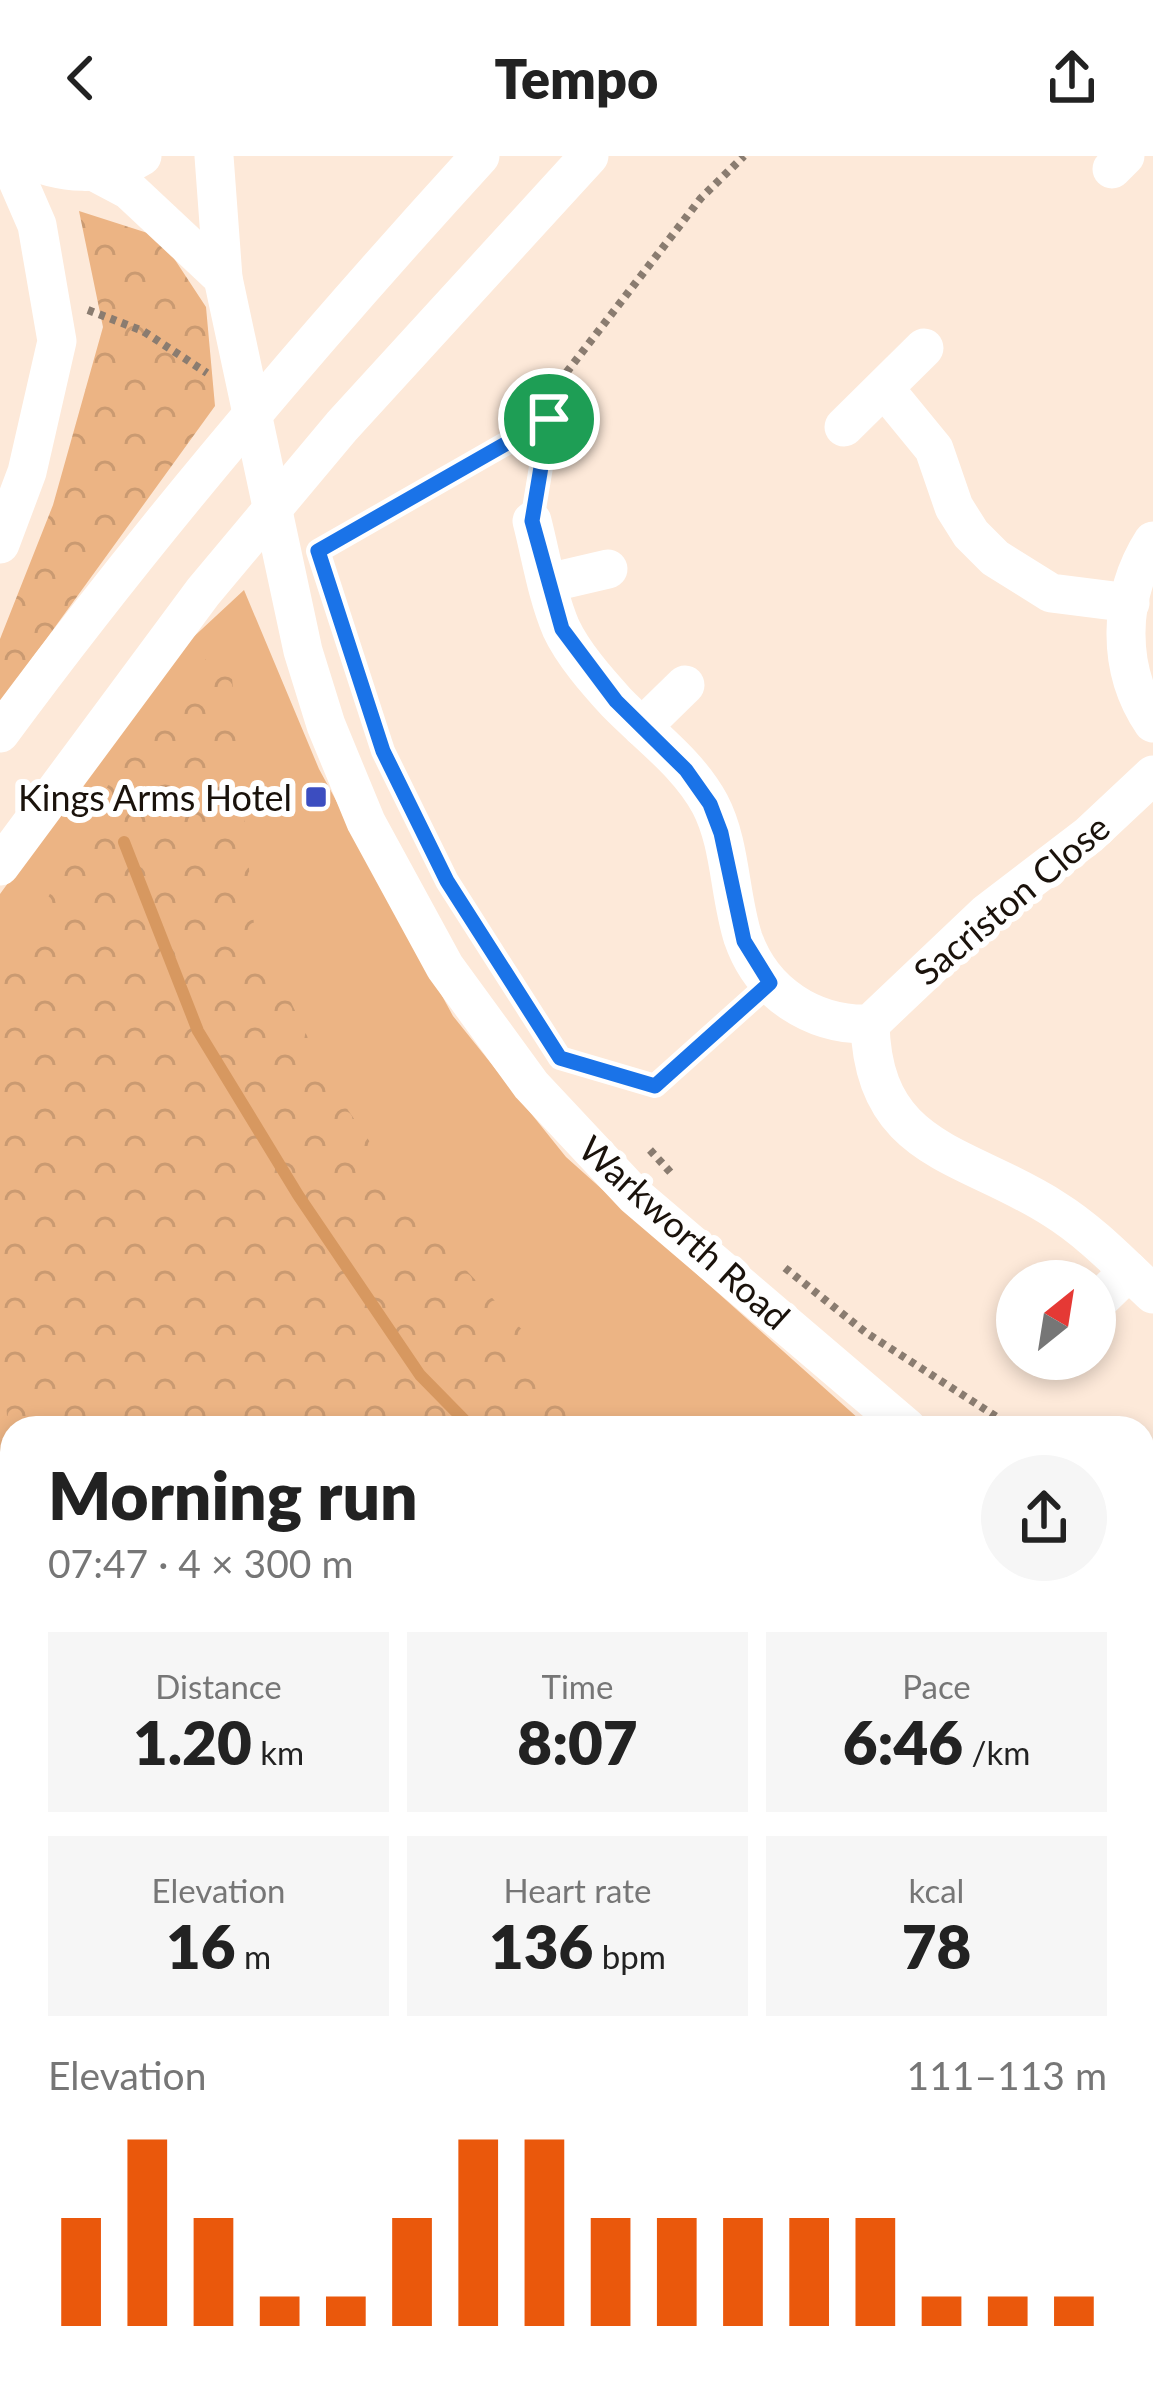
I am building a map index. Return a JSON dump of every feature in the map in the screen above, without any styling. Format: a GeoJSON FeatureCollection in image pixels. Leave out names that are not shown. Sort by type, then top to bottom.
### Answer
{"type":"FeatureCollection","features":[{"type":"Feature","properties":{"kind":"street"},"geometry":{"type":"LineString","coordinates":[[0,544],[28,472],[57,341],[38,225],[11,165],[95,172],[142,156]]}},
{"type":"Feature","properties":{"kind":"street","name":"Warkworth Road"},"geometry":{"type":"LineString","coordinates":[[214,156],[223,278],[303,651],[326,725],[366,822],[445,967],[531,1085],[634,1196],[893,1416]]}},
{"type":"Feature","properties":{"kind":"street"},"geometry":{"type":"LineString","coordinates":[[0,733],[155,534],[480,156]]}},
{"type":"Feature","properties":{"kind":"street"},"geometry":{"type":"LineString","coordinates":[[0,866],[203,592],[342,426],[589,156]]}},
{"type":"Feature","properties":{"kind":"street"},"geometry":{"type":"LineString","coordinates":[[95,172],[129,190],[223,278]]}},
{"type":"Feature","properties":{"kind":"street"},"geometry":{"type":"LineString","coordinates":[[844,427],[924,348]]}},
{"type":"Feature","properties":{"kind":"street"},"geometry":{"type":"LineString","coordinates":[[884,388],[934,449],[954,507],[994,558],[1051,593],[1130,603]]}},
{"type":"Feature","properties":{"kind":"street"},"geometry":{"type":"LineString","coordinates":[[532,521],[562,629],[588,668],[686,770],[710,804],[721,833],[744,941],[770,983],[792,1005],[821,1018],[846,1025],[870,1024],[871,1057],[893,1112],[925,1140],[1053,1208],[1094,1238],[1141,1283]]}},
{"type":"Feature","properties":{"kind":"street"},"geometry":{"type":"LineString","coordinates":[[1153,541],[1136,576],[1124,638],[1131,679],[1153,723]]}},
{"type":"Feature","properties":{"kind":"street"},"geometry":{"type":"LineString","coordinates":[[548,583],[608,569]]}},
{"type":"Feature","properties":{"kind":"street"},"geometry":{"type":"LineString","coordinates":[[642,727],[685,685]]}},
{"type":"Feature","properties":{"kind":"street","name":"Sacriston Close"},"geometry":{"type":"LineString","coordinates":[[870,1024],[986,913],[1089,835],[1153,775]]}},
{"type":"Feature","properties":{"kind":"path"},"geometry":{"type":"LineString","coordinates":[[532,521],[556,386],[701,198],[744,156]]}},
{"type":"Feature","properties":{"kind":"path"},"geometry":{"type":"LineString","coordinates":[[52,296],[142,331],[250,402]]}},
{"type":"Feature","properties":{"kind":"path"},"geometry":{"type":"LineString","coordinates":[[308,530],[318,551],[549,419]]}},
{"type":"Feature","properties":{"kind":"path"},"geometry":{"type":"LineString","coordinates":[[332,596],[383,751],[447,881],[560,1058],[575,1073]]}},
{"type":"Feature","properties":{"kind":"path"},"geometry":{"type":"LineString","coordinates":[[560,1058],[655,1086],[770,983]]}},
{"type":"Feature","properties":{"kind":"path"},"geometry":{"type":"LineString","coordinates":[[635,1135],[679,1181]]}},
{"type":"Feature","properties":{"kind":"path"},"geometry":{"type":"LineString","coordinates":[[779,1264],[865,1333],[995,1416]]}},
{"type":"Feature","properties":{"kind":"green space"},"geometry":{"type":"Polygon","coordinates":[[[79,211],[160,237],[206,307],[215,406],[0,703],[0,639],[53,505],[103,327],[79,211]]]}},
{"type":"Feature","properties":{"kind":"green space"},"geometry":{"type":"Polygon","coordinates":[[[244,590],[319,769],[453,1016],[566,1157],[856,1416],[0,1416],[0,894],[174,655],[244,590]]]}},
{"type":"Feature","properties":{"kind":"green space"},"geometry":{"type":"Polygon","coordinates":[[[228,633],[254,925],[330,1084],[436,1238],[526,1334],[574,1416],[7,1416],[0,1314],[0,987],[126,752],[228,633]]]}},
{"type":"Feature","properties":{"kind":"waterway"},"geometry":{"type":"LineString","coordinates":[[124,842],[198,1031],[298,1195],[420,1375],[460,1416]]}},
{"type":"Feature","properties":{"kind":"place","name":"Kings Arms Hotel"},"geometry":{"type":"Point","coordinates":[316,797]}},
{"type":"Feature","properties":{"kind":"route"},"geometry":{"type":"LineString","coordinates":[[549,419],[532,521],[562,629],[588,668],[686,770],[710,804],[721,833],[744,941],[770,983],[655,1086],[560,1058],[447,881],[383,751],[318,551],[549,419]]}}]}
